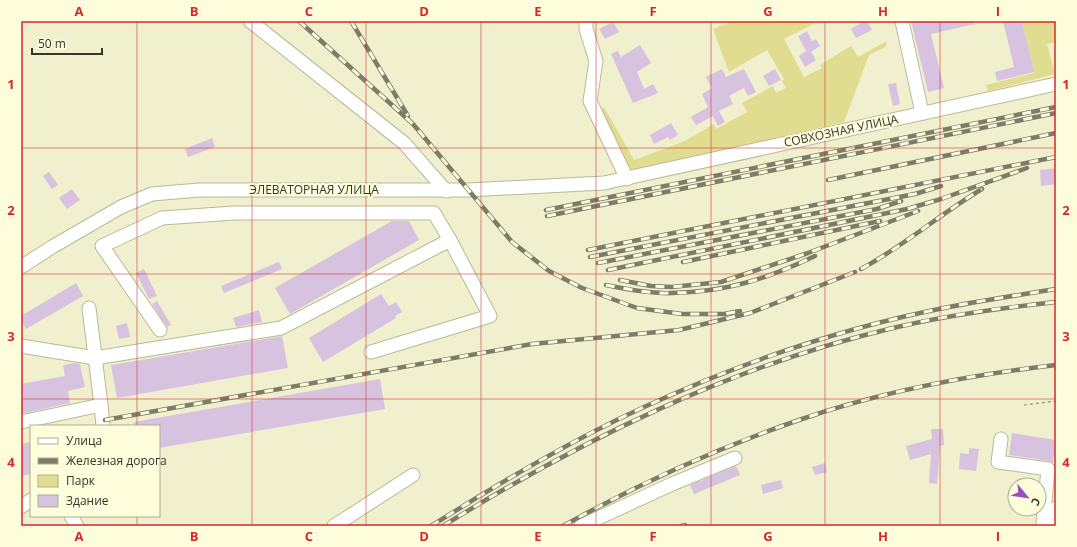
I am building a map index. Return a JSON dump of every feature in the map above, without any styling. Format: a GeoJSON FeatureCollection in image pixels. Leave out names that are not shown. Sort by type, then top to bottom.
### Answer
{"type":"FeatureCollection","features":[{"type":"Feature","properties":{"kind":"street"},"geometry":{"type":"LineString","coordinates":[[250,21],[404,143],[446,191]]}},
{"type":"Feature","properties":{"kind":"street"},"geometry":{"type":"LineString","coordinates":[[586,21],[586,29],[596,61],[590,101],[627,179]]}},
{"type":"Feature","properties":{"kind":"street"},"geometry":{"type":"LineString","coordinates":[[902,21],[922,114]]}},
{"type":"Feature","properties":{"kind":"street","name":"СОВХОЗНАЯ УЛИЦА"},"geometry":{"type":"LineString","coordinates":[[627,179],[1056,84]]}},
{"type":"Feature","properties":{"kind":"street","name":"ЭЛЕВАТОРНАЯ УЛИЦА"},"geometry":{"type":"LineString","coordinates":[[21,267],[52,247],[121,207],[152,194],[199,190],[446,191],[604,183],[627,179]]}},
{"type":"Feature","properties":{"kind":"street"},"geometry":{"type":"LineString","coordinates":[[160,330],[102,246],[162,218],[234,213],[434,213],[490,316],[371,352]]}},
{"type":"Feature","properties":{"kind":"street"},"geometry":{"type":"LineString","coordinates":[[21,346],[95,358],[281,328],[450,240]]}},
{"type":"Feature","properties":{"kind":"street"},"geometry":{"type":"LineString","coordinates":[[89,308],[103,425]]}},
{"type":"Feature","properties":{"kind":"street"},"geometry":{"type":"LineString","coordinates":[[21,422],[100,405]]}},
{"type":"Feature","properties":{"kind":"street"},"geometry":{"type":"LineString","coordinates":[[1001,439],[998,462],[1048,469],[1043,523],[1046,526]]}},
{"type":"Feature","properties":{"kind":"street"},"geometry":{"type":"LineString","coordinates":[[581,526],[672,484],[735,458]]}},
{"type":"Feature","properties":{"kind":"street"},"geometry":{"type":"LineString","coordinates":[[334,526],[413,475]]}},
{"type":"Feature","properties":{"kind":"street"},"geometry":{"type":"LineString","coordinates":[[21,507],[30,501]]}},
{"type":"Feature","properties":{"kind":"street"},"geometry":{"type":"LineString","coordinates":[[1054,526],[1056,508]]}},
{"type":"Feature","properties":{"kind":"street"},"geometry":{"type":"LineString","coordinates":[[72,517],[77,526]]}},
{"type":"Feature","properties":{"kind":"path"},"geometry":{"type":"LineString","coordinates":[[1024,405],[1056,401]]}},
{"type":"Feature","properties":{"kind":"green space"},"geometry":{"type":"Polygon","coordinates":[[[733,21],[819,21],[784,39],[804,77],[822,68],[820,65],[851,46],[858,57],[887,41],[885,47],[869,55],[844,122],[629,172],[600,110],[604,107],[634,160],[685,141],[714,124],[716,129],[747,112],[742,103],[773,86],[776,93],[786,88],[782,81],[784,79],[767,50],[729,72],[713,29],[733,21]]]}},
{"type":"Feature","properties":{"kind":"green space"},"geometry":{"type":"Polygon","coordinates":[[[1022,21],[1056,21],[1056,42],[1047,44],[1055,74],[988,91],[986,85],[1034,73],[1022,21]]]}},
{"type":"Feature","properties":{"kind":"building"},"geometry":{"type":"Polygon","coordinates":[[[867,21],[872,30],[856,38],[851,29],[867,21]]]}},
{"type":"Feature","properties":{"kind":"building"},"geometry":{"type":"Polygon","coordinates":[[[911,21],[973,21],[974,24],[931,34],[944,88],[928,92],[911,21]]]}},
{"type":"Feature","properties":{"kind":"building"},"geometry":{"type":"Polygon","coordinates":[[[1003,21],[1022,21],[1034,72],[997,81],[995,72],[1014,67],[1003,21]]]}},
{"type":"Feature","properties":{"kind":"building"},"geometry":{"type":"Polygon","coordinates":[[[613,22],[619,32],[605,39],[599,29],[613,22]]]}},
{"type":"Feature","properties":{"kind":"building"},"geometry":{"type":"Polygon","coordinates":[[[807,31],[812,41],[816,39],[820,46],[811,52],[816,60],[805,67],[799,56],[806,51],[798,36],[807,31]]]}},
{"type":"Feature","properties":{"kind":"building"},"geometry":{"type":"Polygon","coordinates":[[[640,45],[651,63],[637,72],[644,89],[653,84],[658,93],[633,103],[611,54],[618,51],[621,57],[640,45]]]}},
{"type":"Feature","properties":{"kind":"building"},"geometry":{"type":"Polygon","coordinates":[[[722,69],[726,77],[744,69],[756,92],[748,96],[744,88],[729,96],[733,104],[719,111],[725,122],[718,126],[713,116],[696,125],[691,117],[708,107],[702,94],[712,88],[706,77],[722,69]]]}},
{"type":"Feature","properties":{"kind":"building"},"geometry":{"type":"Polygon","coordinates":[[[775,69],[781,80],[769,86],[763,76],[775,69]]]}},
{"type":"Feature","properties":{"kind":"building"},"geometry":{"type":"Polygon","coordinates":[[[896,83],[900,104],[893,106],[888,84],[896,83]]]}},
{"type":"Feature","properties":{"kind":"building"},"geometry":{"type":"Polygon","coordinates":[[[671,123],[678,135],[670,140],[668,137],[654,144],[650,135],[671,123]]]}},
{"type":"Feature","properties":{"kind":"building"},"geometry":{"type":"Polygon","coordinates":[[[212,138],[215,147],[188,157],[185,149],[212,138]]]}},
{"type":"Feature","properties":{"kind":"building"},"geometry":{"type":"Polygon","coordinates":[[[1056,168],[1056,184],[1041,186],[1040,170],[1056,168]]]}},
{"type":"Feature","properties":{"kind":"building"},"geometry":{"type":"Polygon","coordinates":[[[49,172],[58,185],[52,189],[43,176],[49,172]]]}},
{"type":"Feature","properties":{"kind":"building"},"geometry":{"type":"Polygon","coordinates":[[[72,189],[80,200],[67,209],[59,198],[72,189]]]}},
{"type":"Feature","properties":{"kind":"building"},"geometry":{"type":"Polygon","coordinates":[[[392,221],[409,221],[419,240],[290,314],[275,288],[392,221]]]}},
{"type":"Feature","properties":{"kind":"building"},"geometry":{"type":"Polygon","coordinates":[[[279,262],[282,269],[224,293],[221,286],[279,262]]]}},
{"type":"Feature","properties":{"kind":"building"},"geometry":{"type":"Polygon","coordinates":[[[144,269],[157,296],[149,299],[136,273],[144,269]]]}},
{"type":"Feature","properties":{"kind":"building"},"geometry":{"type":"Polygon","coordinates":[[[76,283],[83,296],[26,329],[21,320],[21,316],[76,283]]]}},
{"type":"Feature","properties":{"kind":"building"},"geometry":{"type":"Polygon","coordinates":[[[381,294],[389,306],[396,302],[402,312],[395,316],[396,318],[323,362],[309,338],[381,294]]]}},
{"type":"Feature","properties":{"kind":"building"},"geometry":{"type":"Polygon","coordinates":[[[157,301],[171,325],[167,327],[152,304],[157,301]]]}},
{"type":"Feature","properties":{"kind":"building"},"geometry":{"type":"Polygon","coordinates":[[[259,310],[262,322],[236,327],[233,318],[259,310]]]}},
{"type":"Feature","properties":{"kind":"building"},"geometry":{"type":"Polygon","coordinates":[[[127,323],[130,337],[119,339],[116,326],[127,323]]]}},
{"type":"Feature","properties":{"kind":"building"},"geometry":{"type":"Polygon","coordinates":[[[282,336],[288,368],[117,398],[111,365],[282,336]]]}},
{"type":"Feature","properties":{"kind":"building"},"geometry":{"type":"Polygon","coordinates":[[[75,363],[80,364],[85,387],[68,391],[70,403],[21,414],[21,384],[65,376],[63,365],[75,363]]]}},
{"type":"Feature","properties":{"kind":"building"},"geometry":{"type":"Polygon","coordinates":[[[380,379],[385,409],[160,448],[160,425],[135,425],[134,422],[380,379]]]}},
{"type":"Feature","properties":{"kind":"building"},"geometry":{"type":"Polygon","coordinates":[[[931,429],[943,429],[944,445],[940,446],[937,484],[929,483],[931,454],[910,460],[906,446],[932,439],[931,429]]]}},
{"type":"Feature","properties":{"kind":"building"},"geometry":{"type":"Polygon","coordinates":[[[1012,433],[1056,440],[1053,463],[1049,461],[1009,455],[1012,433]]]}},
{"type":"Feature","properties":{"kind":"building"},"geometry":{"type":"Polygon","coordinates":[[[30,442],[30,474],[21,476],[21,444],[30,442]]]}},
{"type":"Feature","properties":{"kind":"building"},"geometry":{"type":"Polygon","coordinates":[[[969,448],[979,449],[976,471],[959,469],[960,453],[969,454],[969,448]]]}},
{"type":"Feature","properties":{"kind":"building"},"geometry":{"type":"Polygon","coordinates":[[[825,463],[827,472],[815,475],[812,467],[825,463]]]}},
{"type":"Feature","properties":{"kind":"building"},"geometry":{"type":"Polygon","coordinates":[[[736,466],[740,475],[694,494],[690,485],[736,466]]]}},
{"type":"Feature","properties":{"kind":"building"},"geometry":{"type":"Polygon","coordinates":[[[781,480],[783,488],[763,494],[761,485],[781,480]]]}},
{"type":"Feature","properties":{"kind":"railway"},"geometry":{"type":"LineString","coordinates":[[299,21],[413,124],[512,242],[549,271],[582,288],[637,308],[682,314],[724,314],[740,311]]}},
{"type":"Feature","properties":{"kind":"railway"},"geometry":{"type":"LineString","coordinates":[[351,21],[408,116]]}},
{"type":"Feature","properties":{"kind":"railway"},"geometry":{"type":"LineString","coordinates":[[546,210],[1056,107]]}},
{"type":"Feature","properties":{"kind":"railway"},"geometry":{"type":"LineString","coordinates":[[547,216],[1056,113]]}},
{"type":"Feature","properties":{"kind":"railway"},"geometry":{"type":"LineString","coordinates":[[828,180],[1056,133]]}},
{"type":"Feature","properties":{"kind":"railway"},"geometry":{"type":"LineString","coordinates":[[588,250],[1056,157]]}},
{"type":"Feature","properties":{"kind":"railway"},"geometry":{"type":"LineString","coordinates":[[608,270],[907,209],[941,199],[1027,168]]}},
{"type":"Feature","properties":{"kind":"railway"},"geometry":{"type":"LineString","coordinates":[[590,257],[915,194],[941,186]]}},
{"type":"Feature","properties":{"kind":"railway"},"geometry":{"type":"LineString","coordinates":[[861,269],[877,260],[982,189]]}},
{"type":"Feature","properties":{"kind":"railway"},"geometry":{"type":"LineString","coordinates":[[598,263],[877,209],[901,201]]}},
{"type":"Feature","properties":{"kind":"railway"},"geometry":{"type":"LineString","coordinates":[[620,280],[651,286],[672,287],[721,282],[808,253],[918,211]]}},
{"type":"Feature","properties":{"kind":"railway"},"geometry":{"type":"LineString","coordinates":[[683,262],[880,221]]}},
{"type":"Feature","properties":{"kind":"railway"},"geometry":{"type":"LineString","coordinates":[[606,285],[655,293],[710,290],[763,278],[815,256]]}},
{"type":"Feature","properties":{"kind":"railway"},"geometry":{"type":"LineString","coordinates":[[105,420],[532,344],[679,330],[750,313],[855,272]]}},
{"type":"Feature","properties":{"kind":"railway"},"geometry":{"type":"LineString","coordinates":[[431,526],[509,478],[616,420],[680,391],[755,361],[832,336],[910,315],[975,302],[1056,289]]}},
{"type":"Feature","properties":{"kind":"railway"},"geometry":{"type":"LineString","coordinates":[[443,526],[496,494],[604,435],[717,384],[774,363],[833,344],[913,323],[974,312],[1056,302]]}},
{"type":"Feature","properties":{"kind":"railway"},"geometry":{"type":"LineString","coordinates":[[563,526],[621,495],[681,467],[741,441],[802,419],[864,400],[928,385],[1056,365]]}},
{"type":"Feature","properties":{"kind":"railway"},"geometry":{"type":"LineString","coordinates":[[681,526],[685,525]]}}]}
